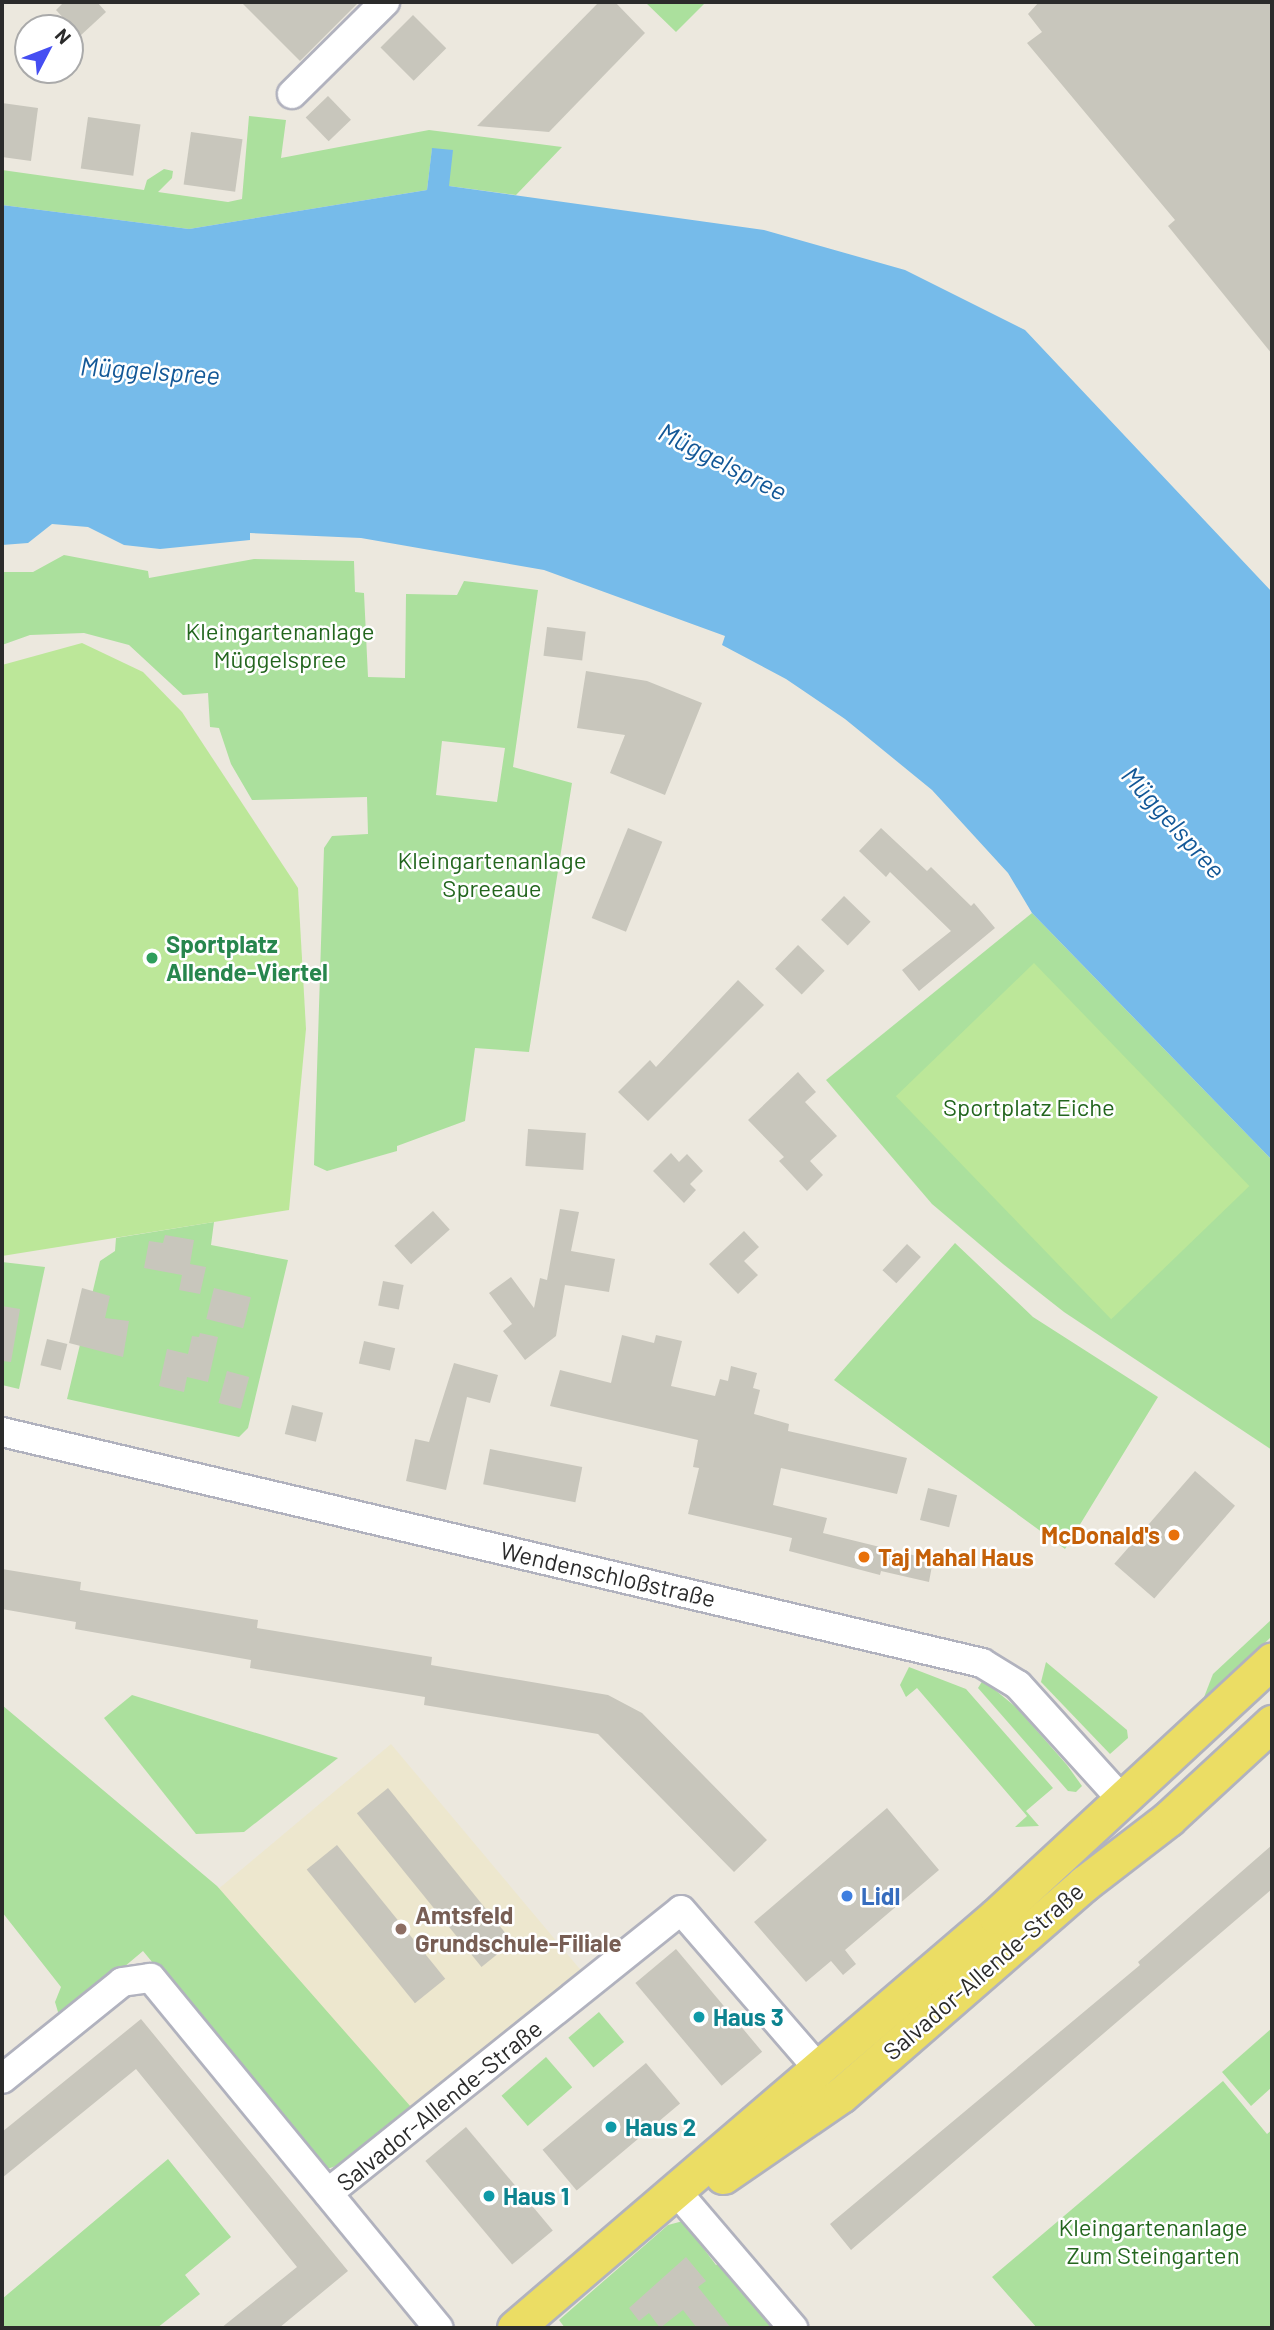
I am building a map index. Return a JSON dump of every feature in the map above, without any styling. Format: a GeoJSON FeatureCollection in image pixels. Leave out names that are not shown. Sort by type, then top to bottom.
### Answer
{"type":"FeatureCollection","features":[{"type":"Feature","properties":{"kind":"main road","name":"Salvador-Allende-Straße"},"geometry":{"type":"LineString","coordinates":[[515,2328],[677,2192],[1123,1801],[1272,1660]]}},
{"type":"Feature","properties":{"kind":"main road","name":"Salvador-Allende-Straße"},"geometry":{"type":"LineString","coordinates":[[677,2192],[728,2174],[841,2095],[1272,1723]]}},
{"type":"Feature","properties":{"kind":"main road","name":"Wendenschloßstraße"},"geometry":{"type":"LineString","coordinates":[[1123,1801],[1150,1830]]}},
{"type":"Feature","properties":{"kind":"street"},"geometry":{"type":"LineString","coordinates":[[292,94],[385,2]]}},
{"type":"Feature","properties":{"kind":"street","name":"Wendenschloßstraße"},"geometry":{"type":"LineString","coordinates":[[2,1432],[982,1663],[1018,1685],[1123,1801]]}},
{"type":"Feature","properties":{"kind":"street","name":"Salvador-Allende-Straße"},"geometry":{"type":"LineString","coordinates":[[328,2193],[681,1910],[818,2068]]}},
{"type":"Feature","properties":{"kind":"street","name":"Salvador-Allende-Straße"},"geometry":{"type":"LineString","coordinates":[[2,2079],[122,1982],[151,1978],[438,2328]]}},
{"type":"Feature","properties":{"kind":"street"},"geometry":{"type":"LineString","coordinates":[[677,2192],[793,2328]]}},
{"type":"Feature","properties":{"kind":"shaded area","name":"Amtsfeld Grundschule-Filiale"},"geometry":{"type":"Polygon","coordinates":[[[391,1744],[583,1973],[411,2118],[219,1889],[391,1744]]]}},
{"type":"Feature","properties":{"kind":"green space"},"geometry":{"type":"Polygon","coordinates":[[[645,2],[706,2],[676,32],[645,2]]]}},
{"type":"Feature","properties":{"kind":"green space"},"geometry":{"type":"Polygon","coordinates":[[[249,116],[286,120],[281,158],[429,130],[562,147],[516,195],[449,186],[432,149],[427,190],[189,229],[2,205],[2,170],[144,190],[147,180],[164,169],[173,171],[172,178],[158,192],[228,202],[242,199],[249,116]]]}},
{"type":"Feature","properties":{"kind":"green space","name":"Kleingartenanlage Müggelspree"},"geometry":{"type":"Polygon","coordinates":[[[64,555],[148,571],[149,578],[254,559],[354,561],[355,592],[364,593],[368,677],[405,678],[406,594],[457,595],[464,581],[538,590],[513,767],[572,783],[529,1052],[475,1048],[465,1121],[397,1146],[397,1151],[327,1171],[314,1165],[324,848],[332,836],[368,834],[367,797],[252,800],[231,764],[219,728],[210,727],[208,693],[183,695],[129,645],[84,633],[30,635],[2,645],[2,572],[33,572],[64,555]],[[442,741],[436,795],[497,802],[505,748],[442,741]]]}},
{"type":"Feature","properties":{"kind":"green space","name":"Sportplatz Allende-Viertel"},"geometry":{"type":"Polygon","coordinates":[[[82,643],[143,672],[182,712],[298,888],[306,1029],[289,1210],[2,1256],[2,665],[82,643]]]}},
{"type":"Feature","properties":{"kind":"green space","name":"Sportplatz Eiche"},"geometry":{"type":"Polygon","coordinates":[[[1032,913],[1272,1160],[1272,1450],[1064,1312],[1003,1264],[932,1204],[826,1080],[1032,913]]]}},
{"type":"Feature","properties":{"kind":"green space"},"geometry":{"type":"Polygon","coordinates":[[[1034,963],[1249,1186],[1111,1319],[896,1096],[1034,963]]]}},
{"type":"Feature","properties":{"kind":"green space"},"geometry":{"type":"Polygon","coordinates":[[[214,1222],[211,1245],[288,1260],[248,1428],[239,1437],[67,1399],[100,1261],[115,1251],[116,1238],[214,1222]]]}},
{"type":"Feature","properties":{"kind":"green space"},"geometry":{"type":"Polygon","coordinates":[[[955,1243],[1033,1317],[1158,1397],[1065,1549],[834,1380],[955,1243]]]}},
{"type":"Feature","properties":{"kind":"green space"},"geometry":{"type":"Polygon","coordinates":[[[2,1262],[45,1267],[19,1389],[2,1385],[2,1262]]]}},
{"type":"Feature","properties":{"kind":"green space"},"geometry":{"type":"Polygon","coordinates":[[[1272,1619],[1272,1636],[1201,1705],[1213,1674],[1272,1619]]]}},
{"type":"Feature","properties":{"kind":"green space"},"geometry":{"type":"Polygon","coordinates":[[[1046,1662],[1127,1730],[1128,1738],[1110,1754],[1041,1682],[1046,1662]]]}},
{"type":"Feature","properties":{"kind":"green space"},"geometry":{"type":"Polygon","coordinates":[[[909,1667],[966,1689],[1053,1788],[1026,1811],[1039,1826],[1015,1827],[1027,1816],[917,1688],[906,1697],[900,1685],[909,1667]]]}},
{"type":"Feature","properties":{"kind":"green space"},"geometry":{"type":"Polygon","coordinates":[[[983,1680],[1017,1708],[1067,1765],[1082,1786],[1076,1792],[1068,1791],[978,1688],[983,1680]]]}},
{"type":"Feature","properties":{"kind":"green space"},"geometry":{"type":"Polygon","coordinates":[[[132,1695],[338,1758],[244,1832],[196,1834],[104,1718],[132,1695]]]}},
{"type":"Feature","properties":{"kind":"green space"},"geometry":{"type":"Polygon","coordinates":[[[2,1705],[217,1886],[411,2107],[342,2164],[324,2170],[143,1951],[73,2010],[58,2012],[55,2002],[61,1987],[2,1912],[2,1705]]]}},
{"type":"Feature","properties":{"kind":"green space"},"geometry":{"type":"Polygon","coordinates":[[[599,2012],[624,2042],[593,2068],[568,2038],[599,2012]]]}},
{"type":"Feature","properties":{"kind":"green space"},"geometry":{"type":"Polygon","coordinates":[[[1272,2028],[1272,2087],[1251,2106],[1222,2072],[1272,2028]]]}},
{"type":"Feature","properties":{"kind":"green space"},"geometry":{"type":"Polygon","coordinates":[[[546,2057],[572,2087],[528,2126],[501,2096],[546,2057]]]}},
{"type":"Feature","properties":{"kind":"green space","name":"Kleingartenanlage Zum Steingarten"},"geometry":{"type":"Polygon","coordinates":[[[1223,2081],[1267,2134],[1272,2130],[1272,2328],[1037,2328],[992,2277],[1223,2081]]]}},
{"type":"Feature","properties":{"kind":"green space"},"geometry":{"type":"Polygon","coordinates":[[[168,2159],[231,2237],[185,2275],[200,2294],[157,2328],[2,2328],[2,2299],[168,2159]]]}},
{"type":"Feature","properties":{"kind":"green space"},"geometry":{"type":"Polygon","coordinates":[[[683,2221],[716,2265],[721,2262],[777,2328],[565,2328],[559,2320],[668,2225],[683,2221]]]}},
{"type":"Feature","properties":{"kind":"water","name":"Müggelspree"},"geometry":{"type":"Polygon","coordinates":[[[432,148],[453,150],[449,186],[764,230],[905,270],[1025,330],[1272,592],[1272,1160],[1032,913],[1008,873],[932,790],[845,719],[786,679],[722,645],[725,636],[544,570],[361,538],[250,533],[250,540],[160,549],[124,545],[88,527],[52,524],[28,543],[2,545],[2,205],[189,229],[427,190],[432,148]]]}},
{"type":"Feature","properties":{"kind":"building"},"geometry":{"type":"Polygon","coordinates":[[[64,2],[97,2],[106,12],[84,32],[84,14],[60,14],[56,10],[64,2]]]}},
{"type":"Feature","properties":{"kind":"building"},"geometry":{"type":"Polygon","coordinates":[[[241,2],[359,2],[300,61],[241,2]]]}},
{"type":"Feature","properties":{"kind":"building"},"geometry":{"type":"Polygon","coordinates":[[[599,2],[615,2],[645,33],[549,132],[477,126],[599,2]]]}},
{"type":"Feature","properties":{"kind":"building"},"geometry":{"type":"Polygon","coordinates":[[[1039,2],[1272,2],[1272,354],[1168,226],[1175,220],[1027,43],[1042,32],[1028,14],[1039,2]]]}},
{"type":"Feature","properties":{"kind":"building"},"geometry":{"type":"Polygon","coordinates":[[[413,15],[446,48],[414,81],[380,48],[413,15]]]}},
{"type":"Feature","properties":{"kind":"building"},"geometry":{"type":"Polygon","coordinates":[[[328,96],[351,120],[329,141],[306,118],[328,96]]]}},
{"type":"Feature","properties":{"kind":"building"},"geometry":{"type":"Polygon","coordinates":[[[2,103],[38,108],[31,161],[2,157],[2,103]]]}},
{"type":"Feature","properties":{"kind":"building"},"geometry":{"type":"Polygon","coordinates":[[[88,117],[140,124],[133,176],[81,168],[88,117]]]}},
{"type":"Feature","properties":{"kind":"building"},"geometry":{"type":"Polygon","coordinates":[[[191,132],[242,139],[235,192],[184,184],[191,132]]]}},
{"type":"Feature","properties":{"kind":"building"},"geometry":{"type":"Polygon","coordinates":[[[547,627],[586,632],[582,661],[543,656],[547,627]]]}},
{"type":"Feature","properties":{"kind":"building"},"geometry":{"type":"Polygon","coordinates":[[[586,671],[647,681],[702,703],[665,795],[610,773],[625,735],[577,728],[586,671]]]}},
{"type":"Feature","properties":{"kind":"building"},"geometry":{"type":"Polygon","coordinates":[[[628,828],[662,842],[626,932],[592,918],[628,828]]]}},
{"type":"Feature","properties":{"kind":"building"},"geometry":{"type":"Polygon","coordinates":[[[881,828],[927,871],[931,867],[971,906],[974,903],[995,928],[919,991],[902,970],[951,931],[890,872],[886,877],[859,851],[881,828]]]}},
{"type":"Feature","properties":{"kind":"building"},"geometry":{"type":"Polygon","coordinates":[[[844,896],[871,922],[848,945],[821,920],[844,896]]]}},
{"type":"Feature","properties":{"kind":"building"},"geometry":{"type":"Polygon","coordinates":[[[798,945],[825,971],[802,994],[775,969],[798,945]]]}},
{"type":"Feature","properties":{"kind":"building"},"geometry":{"type":"Polygon","coordinates":[[[738,980],[764,1005],[648,1121],[618,1092],[650,1060],[656,1067],[738,980]]]}},
{"type":"Feature","properties":{"kind":"building"},"geometry":{"type":"Polygon","coordinates":[[[798,1072],[816,1092],[805,1102],[837,1136],[810,1161],[823,1175],[807,1191],[779,1161],[784,1157],[748,1120],[798,1072]]]}},
{"type":"Feature","properties":{"kind":"building"},"geometry":{"type":"Polygon","coordinates":[[[528,1129],[586,1133],[583,1170],[525,1166],[528,1129]]]}},
{"type":"Feature","properties":{"kind":"building"},"geometry":{"type":"Polygon","coordinates":[[[671,1153],[679,1162],[687,1154],[703,1171],[690,1184],[696,1190],[684,1203],[653,1171],[671,1153]]]}},
{"type":"Feature","properties":{"kind":"building"},"geometry":{"type":"Polygon","coordinates":[[[560,1209],[579,1212],[571,1251],[615,1259],[609,1292],[565,1285],[556,1336],[525,1360],[503,1331],[512,1324],[489,1293],[511,1277],[534,1308],[540,1278],[547,1280],[560,1209]]]}},
{"type":"Feature","properties":{"kind":"building"},"geometry":{"type":"Polygon","coordinates":[[[433,1211],[450,1230],[411,1264],[394,1246],[433,1211]]]}},
{"type":"Feature","properties":{"kind":"building"},"geometry":{"type":"Polygon","coordinates":[[[744,1231],[759,1247],[744,1261],[758,1275],[738,1294],[709,1264],[744,1231]]]}},
{"type":"Feature","properties":{"kind":"building"},"geometry":{"type":"Polygon","coordinates":[[[165,1235],[194,1240],[190,1264],[206,1267],[200,1294],[179,1290],[182,1275],[144,1268],[149,1241],[163,1243],[165,1235]]]}},
{"type":"Feature","properties":{"kind":"building"},"geometry":{"type":"Polygon","coordinates":[[[907,1244],[921,1257],[896,1283],[882,1270],[907,1244]]]}},
{"type":"Feature","properties":{"kind":"building"},"geometry":{"type":"Polygon","coordinates":[[[383,1281],[404,1285],[399,1310],[378,1306],[383,1281]]]}},
{"type":"Feature","properties":{"kind":"building"},"geometry":{"type":"Polygon","coordinates":[[[82,1288],[110,1296],[105,1318],[129,1321],[123,1357],[69,1343],[82,1288]]]}},
{"type":"Feature","properties":{"kind":"building"},"geometry":{"type":"Polygon","coordinates":[[[214,1288],[251,1297],[243,1328],[206,1319],[214,1288]]]}},
{"type":"Feature","properties":{"kind":"building"},"geometry":{"type":"Polygon","coordinates":[[[2,1306],[20,1309],[11,1362],[2,1361],[2,1306]]]}},
{"type":"Feature","properties":{"kind":"building"},"geometry":{"type":"Polygon","coordinates":[[[200,1333],[218,1337],[208,1382],[187,1377],[184,1392],[159,1386],[167,1349],[188,1354],[192,1336],[199,1337],[200,1333]]]}},
{"type":"Feature","properties":{"kind":"building"},"geometry":{"type":"Polygon","coordinates":[[[622,1335],[654,1343],[656,1335],[682,1341],[671,1386],[715,1396],[720,1379],[728,1381],[731,1366],[757,1373],[753,1388],[760,1390],[754,1414],[789,1424],[788,1431],[907,1458],[897,1494],[781,1468],[773,1505],[827,1518],[823,1533],[933,1560],[929,1582],[881,1571],[880,1575],[789,1551],[792,1538],[688,1514],[699,1468],[693,1467],[698,1440],[550,1406],[560,1370],[611,1383],[622,1335]]]}},
{"type":"Feature","properties":{"kind":"building"},"geometry":{"type":"Polygon","coordinates":[[[47,1339],[67,1344],[61,1370],[40,1365],[47,1339]]]}},
{"type":"Feature","properties":{"kind":"building"},"geometry":{"type":"Polygon","coordinates":[[[364,1341],[395,1348],[390,1371],[359,1363],[364,1341]]]}},
{"type":"Feature","properties":{"kind":"building"},"geometry":{"type":"Polygon","coordinates":[[[454,1363],[498,1375],[490,1403],[467,1397],[446,1490],[406,1481],[415,1439],[429,1442],[454,1363]]]}},
{"type":"Feature","properties":{"kind":"building"},"geometry":{"type":"Polygon","coordinates":[[[227,1371],[249,1377],[241,1409],[218,1403],[227,1371]]]}},
{"type":"Feature","properties":{"kind":"building"},"geometry":{"type":"Polygon","coordinates":[[[292,1405],[323,1413],[316,1442],[285,1434],[292,1405]]]}},
{"type":"Feature","properties":{"kind":"building"},"geometry":{"type":"Polygon","coordinates":[[[490,1449],[582,1467],[575,1502],[483,1484],[490,1449]]]}},
{"type":"Feature","properties":{"kind":"building","name":"McDonald's"},"geometry":{"type":"Polygon","coordinates":[[[1195,1471],[1235,1506],[1154,1599],[1114,1564],[1195,1471]]]}},
{"type":"Feature","properties":{"kind":"building"},"geometry":{"type":"Polygon","coordinates":[[[928,1488],[957,1495],[949,1527],[920,1520],[928,1488]]]}},
{"type":"Feature","properties":{"kind":"building"},"geometry":{"type":"Polygon","coordinates":[[[2,1569],[81,1582],[80,1590],[258,1620],[257,1628],[432,1657],[431,1665],[608,1695],[642,1713],[767,1840],[734,1872],[598,1734],[424,1705],[425,1697],[250,1668],[251,1660],[75,1629],[76,1622],[2,1609],[2,1569]]]}},
{"type":"Feature","properties":{"kind":"building"},"geometry":{"type":"Polygon","coordinates":[[[388,1788],[513,1942],[482,1967],[357,1813],[388,1788]]]}},
{"type":"Feature","properties":{"kind":"building","name":"Lidl"},"geometry":{"type":"Polygon","coordinates":[[[887,1808],[939,1870],[845,1950],[856,1964],[843,1975],[831,1961],[806,1982],[754,1922],[887,1808]]]}},
{"type":"Feature","properties":{"kind":"building"},"geometry":{"type":"Polygon","coordinates":[[[337,1845],[445,1979],[415,2003],[307,1870],[337,1845]]]}},
{"type":"Feature","properties":{"kind":"building"},"geometry":{"type":"Polygon","coordinates":[[[1272,1845],[1272,1889],[851,2250],[830,2224],[1140,1965],[1138,1962],[1272,1845]]]}},
{"type":"Feature","properties":{"kind":"building","name":"Haus 3"},"geometry":{"type":"Polygon","coordinates":[[[676,1949],[762,2052],[722,2086],[635,1983],[676,1949]]]}},
{"type":"Feature","properties":{"kind":"building"},"geometry":{"type":"Polygon","coordinates":[[[141,2019],[348,2271],[279,2328],[221,2328],[297,2267],[136,2069],[2,2178],[2,2132],[141,2019]]]}},
{"type":"Feature","properties":{"kind":"building","name":"Haus 2"},"geometry":{"type":"Polygon","coordinates":[[[646,2063],[680,2104],[577,2190],[543,2150],[646,2063]]]}},
{"type":"Feature","properties":{"kind":"building","name":"Haus 1"},"geometry":{"type":"Polygon","coordinates":[[[466,2127],[553,2230],[512,2264],[425,2161],[466,2127]]]}},
{"type":"Feature","properties":{"kind":"building"},"geometry":{"type":"Polygon","coordinates":[[[686,2257],[706,2281],[698,2287],[731,2328],[697,2328],[683,2310],[660,2328],[649,2313],[639,2321],[629,2308],[686,2257]]]}},
{"type":"Feature","properties":{"kind":"place","name":"Sportplatz Allende-Viertel"},"geometry":{"type":"Point","coordinates":[152,958]}},
{"type":"Feature","properties":{"kind":"place","name":"McDonald's"},"geometry":{"type":"Point","coordinates":[1174,1535]}},
{"type":"Feature","properties":{"kind":"place","name":"Taj Mahal Haus"},"geometry":{"type":"Point","coordinates":[864,1557]}},
{"type":"Feature","properties":{"kind":"place","name":"Lidl"},"geometry":{"type":"Point","coordinates":[847,1896]}},
{"type":"Feature","properties":{"kind":"place","name":"Amtsfeld Grundschule-Filiale"},"geometry":{"type":"Point","coordinates":[401,1929]}},
{"type":"Feature","properties":{"kind":"place","name":"Haus 3"},"geometry":{"type":"Point","coordinates":[699,2017]}},
{"type":"Feature","properties":{"kind":"place","name":"Haus 2"},"geometry":{"type":"Point","coordinates":[611,2127]}},
{"type":"Feature","properties":{"kind":"place","name":"Haus 1"},"geometry":{"type":"Point","coordinates":[489,2196]}},
{"type":"Feature","properties":{"kind":"park label","name":"Kleingartenanlage Spreeaue"},"geometry":{"type":"Point","coordinates":[492,874]}}]}
